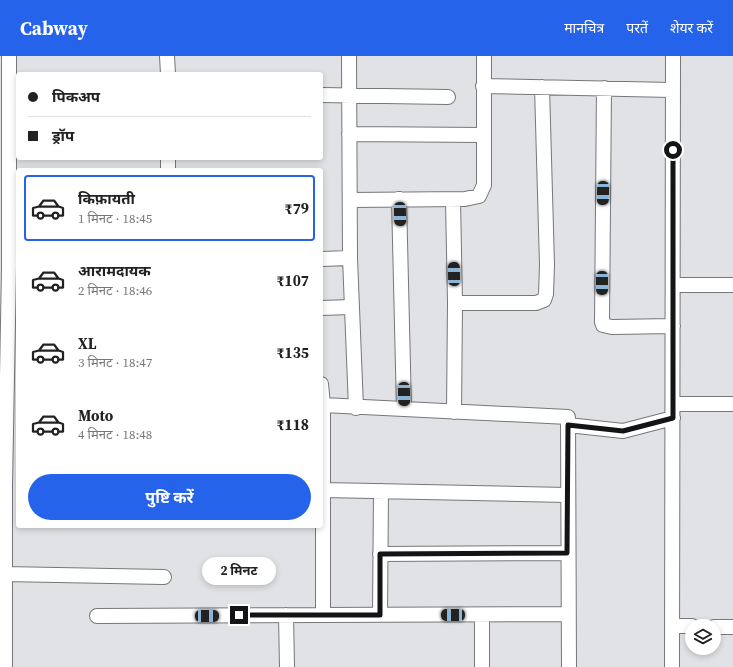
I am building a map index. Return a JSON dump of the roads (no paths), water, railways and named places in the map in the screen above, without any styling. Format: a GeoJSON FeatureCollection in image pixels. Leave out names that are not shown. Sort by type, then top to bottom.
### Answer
{"type":"FeatureCollection","features":[{"type":"Feature","properties":{"kind":"street"},"geometry":{"type":"LineString","coordinates":[[5,667],[2,651],[8,486],[8,380],[13,268],[14,175],[9,96],[9,56]]}},
{"type":"Feature","properties":{"kind":"street"},"geometry":{"type":"LineString","coordinates":[[167,56],[168,72]]}},
{"type":"Feature","properties":{"kind":"street"},"geometry":{"type":"LineString","coordinates":[[349,56],[350,258],[356,408]]}},
{"type":"Feature","properties":{"kind":"street"},"geometry":{"type":"LineString","coordinates":[[350,200],[473,199],[482,192],[484,185],[484,56]]}},
{"type":"Feature","properties":{"kind":"street"},"geometry":{"type":"LineString","coordinates":[[672,667],[674,326],[673,56]]}},
{"type":"Feature","properties":{"kind":"street"},"geometry":{"type":"LineString","coordinates":[[483,86],[672,90]]}},
{"type":"Feature","properties":{"kind":"street"},"geometry":{"type":"LineString","coordinates":[[455,303],[536,303],[544,300],[546,294],[547,265],[542,87]]}},
{"type":"Feature","properties":{"kind":"street"},"geometry":{"type":"LineString","coordinates":[[604,88],[602,322],[603,325],[612,327],[674,326]]}},
{"type":"Feature","properties":{"kind":"street"},"geometry":{"type":"LineString","coordinates":[[323,95],[448,97]]}},
{"type":"Feature","properties":{"kind":"street"},"geometry":{"type":"LineString","coordinates":[[350,134],[483,135]]}},
{"type":"Feature","properties":{"kind":"street"},"geometry":{"type":"LineString","coordinates":[[400,200],[404,409]]}},
{"type":"Feature","properties":{"kind":"street"},"geometry":{"type":"LineString","coordinates":[[453,200],[455,303],[454,412]]}},
{"type":"Feature","properties":{"kind":"street"},"geometry":{"type":"LineString","coordinates":[[323,260],[350,258]]}},
{"type":"Feature","properties":{"kind":"street"},"geometry":{"type":"LineString","coordinates":[[674,285],[733,285]]}},
{"type":"Feature","properties":{"kind":"street"},"geometry":{"type":"LineString","coordinates":[[323,308],[351,307]]}},
{"type":"Feature","properties":{"kind":"street"},"geometry":{"type":"LineString","coordinates":[[568,425],[623,431],[673,411],[733,404]]}},
{"type":"Feature","properties":{"kind":"street"},"geometry":{"type":"LineString","coordinates":[[323,405],[356,408],[568,417],[567,553],[569,667]]}},
{"type":"Feature","properties":{"kind":"street"},"geometry":{"type":"LineString","coordinates":[[323,483],[381,490],[567,495]]}},
{"type":"Feature","properties":{"kind":"street"},"geometry":{"type":"LineString","coordinates":[[380,615],[381,490]]}},
{"type":"Feature","properties":{"kind":"street"},"geometry":{"type":"LineString","coordinates":[[322,528],[323,615]]}},
{"type":"Feature","properties":{"kind":"street"},"geometry":{"type":"LineString","coordinates":[[380,554],[567,553]]}},
{"type":"Feature","properties":{"kind":"street"},"geometry":{"type":"LineString","coordinates":[[4,574],[164,577]]}},
{"type":"Feature","properties":{"kind":"street"},"geometry":{"type":"LineString","coordinates":[[97,616],[568,614]]}},
{"type":"Feature","properties":{"kind":"street"},"geometry":{"type":"LineString","coordinates":[[286,615],[287,667]]}},
{"type":"Feature","properties":{"kind":"street"},"geometry":{"type":"LineString","coordinates":[[482,615],[482,667]]}},
{"type":"Feature","properties":{"kind":"street"},"geometry":{"type":"LineString","coordinates":[[672,626],[685,626]]}},
{"type":"Feature","properties":{"kind":"street"},"geometry":{"type":"LineString","coordinates":[[721,627],[733,627]]}}]}
